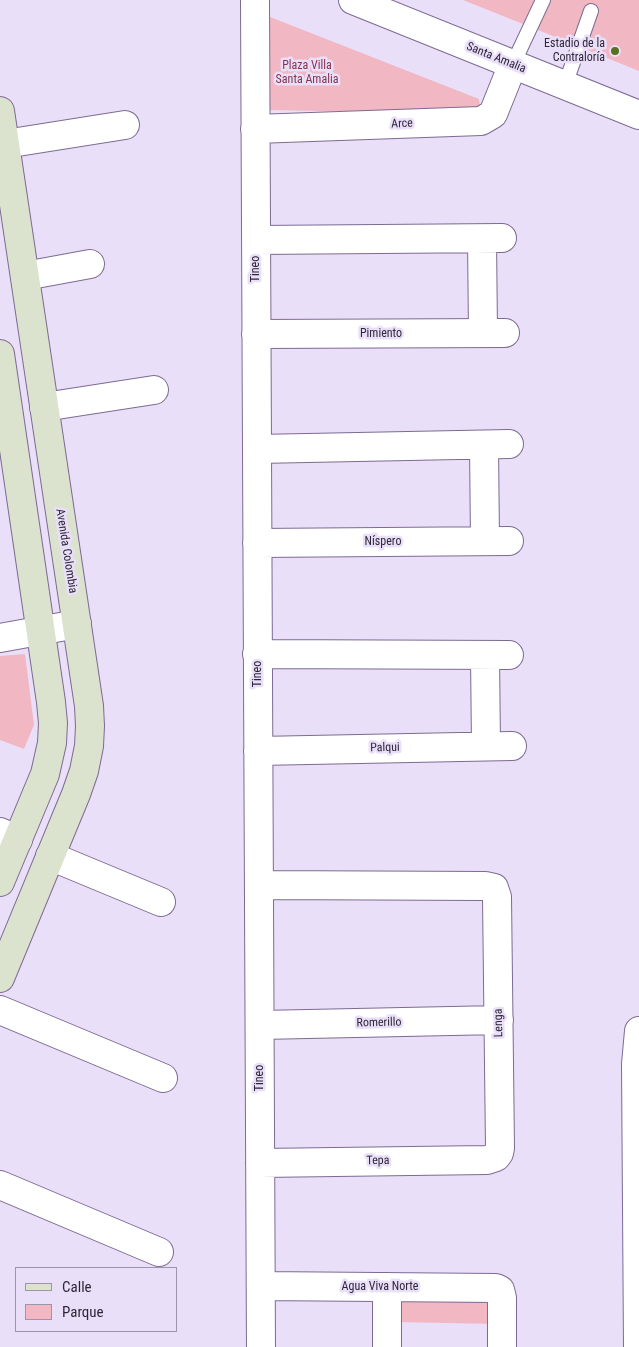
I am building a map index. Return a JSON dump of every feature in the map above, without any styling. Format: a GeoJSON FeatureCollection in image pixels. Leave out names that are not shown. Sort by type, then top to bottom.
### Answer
{"type":"FeatureCollection","features":[{"type":"Feature","properties":{"kind":"main road","name":"Avenida Colombia"},"geometry":{"type":"LineString","coordinates":[[0,111],[77,624],[89,706],[90,726],[89,746],[84,771],[0,978]]}},
{"type":"Feature","properties":{"kind":"main road"},"geometry":{"type":"LineString","coordinates":[[0,882],[9,836],[44,774],[52,743],[53,723],[41,631],[8,461],[1,363]]}},
{"type":"Feature","properties":{"kind":"street","name":"Tineo"},"geometry":{"type":"LineString","coordinates":[[254,0],[261,1347]]}},
{"type":"Feature","properties":{"kind":"street","name":"Santa Amalia"},"geometry":{"type":"LineString","coordinates":[[353,0],[639,115]]}},
{"type":"Feature","properties":{"kind":"street","name":"Arce"},"geometry":{"type":"LineString","coordinates":[[255,130],[482,120],[493,114],[513,64]]}},
{"type":"Feature","properties":{"kind":"street"},"geometry":{"type":"LineString","coordinates":[[5,144],[125,125]]}},
{"type":"Feature","properties":{"kind":"street","name":"Pimiento"},"geometry":{"type":"LineString","coordinates":[[256,240],[492,238],[494,333],[256,334]]}},
{"type":"Feature","properties":{"kind":"street"},"geometry":{"type":"LineString","coordinates":[[25,276],[90,264]]}},
{"type":"Feature","properties":{"kind":"street"},"geometry":{"type":"LineString","coordinates":[[44,407],[154,390]]}},
{"type":"Feature","properties":{"kind":"street","name":"Níspero"},"geometry":{"type":"LineString","coordinates":[[257,449],[497,445],[497,541],[257,542]]}},
{"type":"Feature","properties":{"kind":"street"},"geometry":{"type":"LineString","coordinates":[[0,638],[77,624]]}},
{"type":"Feature","properties":{"kind":"street"},"geometry":{"type":"LineString","coordinates":[[258,654],[497,655],[486,746]]}},
{"type":"Feature","properties":{"kind":"street","name":"Palqui"},"geometry":{"type":"LineString","coordinates":[[258,751],[512,746]]}},
{"type":"Feature","properties":{"kind":"street"},"geometry":{"type":"LineString","coordinates":[[50,856],[161,902]]}},
{"type":"Feature","properties":{"kind":"street","name":"Lenga"},"geometry":{"type":"LineString","coordinates":[[259,885],[485,886],[494,888],[497,897],[500,1148],[496,1157]]}},
{"type":"Feature","properties":{"kind":"street"},"geometry":{"type":"LineString","coordinates":[[0,1010],[163,1078]]}},
{"type":"Feature","properties":{"kind":"street","name":"Romerillo"},"geometry":{"type":"LineString","coordinates":[[260,1025],[498,1020]]}},
{"type":"Feature","properties":{"kind":"street"},"geometry":{"type":"LineString","coordinates":[[638,1347],[636,1064],[639,1031]]}},
{"type":"Feature","properties":{"kind":"street","name":"Tepa"},"geometry":{"type":"LineString","coordinates":[[260,1162],[487,1160],[496,1157]]}},
{"type":"Feature","properties":{"kind":"street"},"geometry":{"type":"LineString","coordinates":[[0,1185],[160,1252]]}},
{"type":"Feature","properties":{"kind":"street","name":"Agua Viva Norte"},"geometry":{"type":"LineString","coordinates":[[260,1286],[492,1288],[500,1290],[502,1298],[502,1347]]}},
{"type":"Feature","properties":{"kind":"street"},"geometry":{"type":"LineString","coordinates":[[386,1347],[387,1287]]}},
{"type":"Feature","properties":{"kind":"lane"},"geometry":{"type":"LineString","coordinates":[[513,64],[543,0]]}},
{"type":"Feature","properties":{"kind":"lane"},"geometry":{"type":"LineString","coordinates":[[565,85],[591,11]]}},
{"type":"Feature","properties":{"kind":"green space","name":"Estadio de la Contraloría"},"geometry":{"type":"Polygon","coordinates":[[[463,0],[639,0],[639,71],[543,32],[463,0]]]}},
{"type":"Feature","properties":{"kind":"green space","name":"Plaza Villa Santa Amalia"},"geometry":{"type":"Polygon","coordinates":[[[265,15],[479,99],[480,108],[477,114],[268,110],[265,15]]]}},
{"type":"Feature","properties":{"kind":"green space"},"geometry":{"type":"Polygon","coordinates":[[[25,654],[34,725],[24,749],[0,740],[0,656],[25,654]]]}},
{"type":"Feature","properties":{"kind":"green space"},"geometry":{"type":"Polygon","coordinates":[[[487,1293],[497,1324],[394,1322],[395,1299],[487,1293]]]}},
{"type":"Feature","properties":{"kind":"place","name":"Estadio de la Contraloría"},"geometry":{"type":"Point","coordinates":[615,51]}}]}
